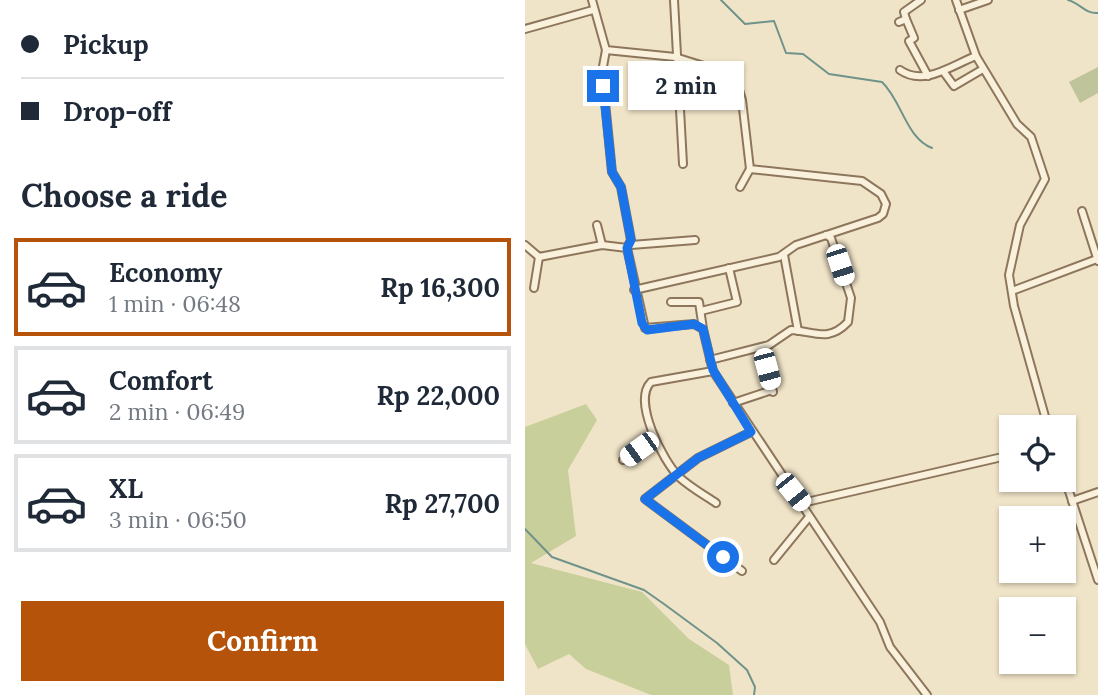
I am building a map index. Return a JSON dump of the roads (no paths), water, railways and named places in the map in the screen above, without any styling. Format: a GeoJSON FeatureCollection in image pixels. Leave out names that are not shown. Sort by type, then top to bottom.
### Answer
{"type":"FeatureCollection","features":[{"type":"Feature","properties":{"kind":"street"},"geometry":{"type":"LineString","coordinates":[[592,0],[606,50],[602,72],[612,172],[621,187],[634,290],[645,328],[694,324],[703,329]]}},
{"type":"Feature","properties":{"kind":"street"},"geometry":{"type":"LineString","coordinates":[[674,0],[675,57],[683,164]]}},
{"type":"Feature","properties":{"kind":"street"},"geometry":{"type":"LineString","coordinates":[[921,0],[904,12],[902,20],[914,38],[909,41],[928,76]]}},
{"type":"Feature","properties":{"kind":"street"},"geometry":{"type":"LineString","coordinates":[[956,0],[976,56],[1017,124],[1030,135],[1045,179],[1025,210],[1015,241],[1009,275],[1045,415]]}},
{"type":"Feature","properties":{"kind":"street"},"geometry":{"type":"LineString","coordinates":[[959,10],[988,0]]}},
{"type":"Feature","properties":{"kind":"street"},"geometry":{"type":"LineString","coordinates":[[525,29],[593,10]]}},
{"type":"Feature","properties":{"kind":"street"},"geometry":{"type":"LineString","coordinates":[[606,50],[675,57],[707,67],[739,90],[750,169],[740,187]]}},
{"type":"Feature","properties":{"kind":"street"},"geometry":{"type":"LineString","coordinates":[[900,70],[909,76],[928,76],[976,56]]}},
{"type":"Feature","properties":{"kind":"street"},"geometry":{"type":"LineString","coordinates":[[943,71],[954,86],[983,69]]}},
{"type":"Feature","properties":{"kind":"street"},"geometry":{"type":"LineString","coordinates":[[634,290],[784,255],[796,245],[883,214],[886,204],[881,194],[862,181],[750,169]]}},
{"type":"Feature","properties":{"kind":"street"},"geometry":{"type":"LineString","coordinates":[[1012,291],[1098,260],[1082,211]]}},
{"type":"Feature","properties":{"kind":"street"},"geometry":{"type":"LineString","coordinates":[[597,225],[602,245]]}},
{"type":"Feature","properties":{"kind":"street"},"geometry":{"type":"LineString","coordinates":[[711,360],[762,348],[791,330],[817,336],[837,331],[848,322],[851,298],[831,237],[826,235]]}},
{"type":"Feature","properties":{"kind":"street"},"geometry":{"type":"LineString","coordinates":[[539,257],[602,245],[629,247],[695,240]]}},
{"type":"Feature","properties":{"kind":"street"},"geometry":{"type":"LineString","coordinates":[[525,245],[539,257]]}},
{"type":"Feature","properties":{"kind":"street"},"geometry":{"type":"LineString","coordinates":[[784,255],[798,331]]}},
{"type":"Feature","properties":{"kind":"street"},"geometry":{"type":"LineString","coordinates":[[534,288],[539,257]]}},
{"type":"Feature","properties":{"kind":"street"},"geometry":{"type":"LineString","coordinates":[[701,311],[737,302],[729,268]]}},
{"type":"Feature","properties":{"kind":"street"},"geometry":{"type":"LineString","coordinates":[[671,302],[699,302],[713,370],[751,432],[802,503],[880,622],[893,651],[927,695]]}},
{"type":"Feature","properties":{"kind":"street"},"geometry":{"type":"LineString","coordinates":[[733,403],[773,391],[762,348]]}},
{"type":"Feature","properties":{"kind":"street"},"geometry":{"type":"LineString","coordinates":[[713,370],[648,383],[648,419],[654,438],[677,475],[716,503]]}},
{"type":"Feature","properties":{"kind":"street"},"geometry":{"type":"LineString","coordinates":[[742,571],[645,500],[646,495],[698,458],[751,432]]}},
{"type":"Feature","properties":{"kind":"street"},"geometry":{"type":"LineString","coordinates":[[623,460],[654,438]]}},
{"type":"Feature","properties":{"kind":"street"},"geometry":{"type":"LineString","coordinates":[[802,503],[999,458]]}},
{"type":"Feature","properties":{"kind":"street"},"geometry":{"type":"LineString","coordinates":[[1069,492],[1098,580]]}},
{"type":"Feature","properties":{"kind":"street"},"geometry":{"type":"LineString","coordinates":[[1072,501],[1098,492]]}},
{"type":"Feature","properties":{"kind":"street"},"geometry":{"type":"LineString","coordinates":[[774,560],[791,535],[809,517]]}},
{"type":"Feature","properties":{"kind":"waterway"},"geometry":{"type":"LineString","coordinates":[[721,0],[745,24],[774,21],[786,53],[803,54],[829,74],[882,82],[916,136],[932,148]]}},
{"type":"Feature","properties":{"kind":"waterway"},"geometry":{"type":"LineString","coordinates":[[1068,0],[1090,12],[1098,13]]}},
{"type":"Feature","properties":{"kind":"waterway"},"geometry":{"type":"LineString","coordinates":[[525,529],[552,557],[644,590],[664,604],[717,643],[747,670],[755,687],[754,695]]}}]}
